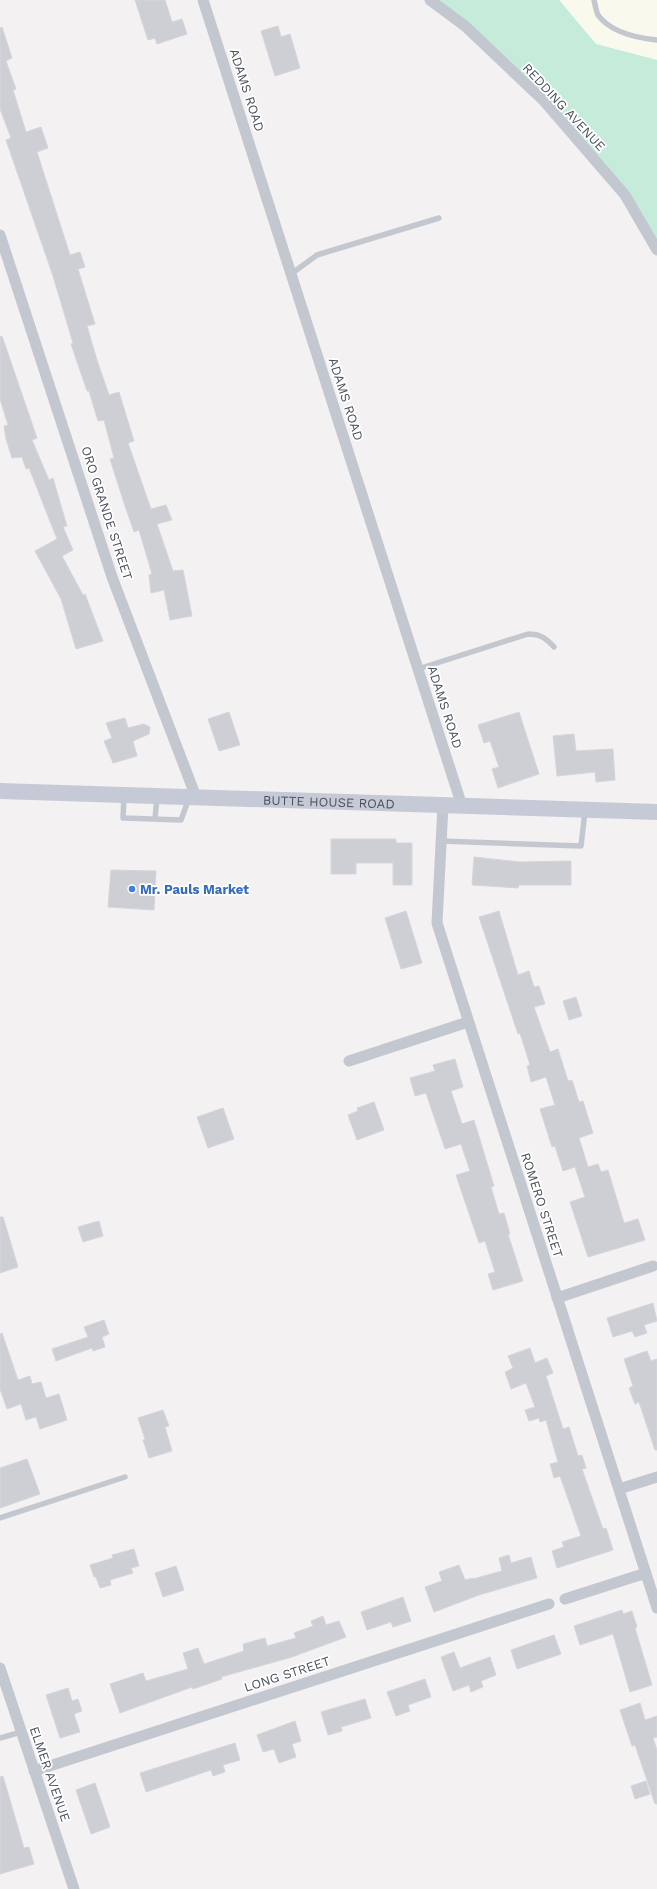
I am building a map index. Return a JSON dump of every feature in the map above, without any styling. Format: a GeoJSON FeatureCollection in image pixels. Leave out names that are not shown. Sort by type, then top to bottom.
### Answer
{"type":"FeatureCollection","features":[{"type":"Feature","properties":{"kind":"main road","name":"BUTTE HOUSE ROAD"},"geometry":{"type":"LineString","coordinates":[[0,791],[657,812]]}},
{"type":"Feature","properties":{"kind":"street","name":"ADAMS ROAD"},"geometry":{"type":"LineString","coordinates":[[203,0],[462,806]]}},
{"type":"Feature","properties":{"kind":"street","name":"REDDING AVENUE"},"geometry":{"type":"LineString","coordinates":[[430,0],[465,26],[543,100],[625,195],[657,250]]}},
{"type":"Feature","properties":{"kind":"street","name":"ORO GRANDE STREET"},"geometry":{"type":"LineString","coordinates":[[0,235],[112,577],[193,797]]}},
{"type":"Feature","properties":{"kind":"street","name":"ROMERO STREET"},"geometry":{"type":"LineString","coordinates":[[443,805],[437,923],[657,1608]]}},
{"type":"Feature","properties":{"kind":"street"},"geometry":{"type":"LineString","coordinates":[[349,1061],[468,1022]]}},
{"type":"Feature","properties":{"kind":"street"},"geometry":{"type":"LineString","coordinates":[[557,1298],[653,1266]]}},
{"type":"Feature","properties":{"kind":"street"},"geometry":{"type":"LineString","coordinates":[[619,1489],[657,1477]]}},
{"type":"Feature","properties":{"kind":"street"},"geometry":{"type":"LineString","coordinates":[[565,1599],[646,1573]]}},
{"type":"Feature","properties":{"kind":"street","name":"LONG STREET"},"geometry":{"type":"LineString","coordinates":[[34,1771],[549,1604]]}},
{"type":"Feature","properties":{"kind":"street","name":"ELMER AVENUE"},"geometry":{"type":"LineString","coordinates":[[0,1668],[74,1889]]}},
{"type":"Feature","properties":{"kind":"lane"},"geometry":{"type":"LineString","coordinates":[[594,0],[598,14],[612,28],[638,38],[657,40]]}},
{"type":"Feature","properties":{"kind":"lane"},"geometry":{"type":"LineString","coordinates":[[291,274],[317,255],[439,218]]}},
{"type":"Feature","properties":{"kind":"lane"},"geometry":{"type":"LineString","coordinates":[[418,669],[528,634],[538,634],[554,647]]}},
{"type":"Feature","properties":{"kind":"lane"},"geometry":{"type":"LineString","coordinates":[[124,795],[123,818],[181,820],[193,797]]}},
{"type":"Feature","properties":{"kind":"lane"},"geometry":{"type":"LineString","coordinates":[[154,819],[157,796]]}},
{"type":"Feature","properties":{"kind":"lane"},"geometry":{"type":"LineString","coordinates":[[441,841],[581,846],[585,810]]}},
{"type":"Feature","properties":{"kind":"lane"},"geometry":{"type":"LineString","coordinates":[[0,1518],[125,1477]]}},
{"type":"Feature","properties":{"kind":"lane"},"geometry":{"type":"LineString","coordinates":[[0,1738],[21,1732]]}},
{"type":"Feature","properties":{"kind":"shaded area"},"geometry":{"type":"Polygon","coordinates":[[[559,0],[657,0],[657,60],[596,44],[559,0]]]}},
{"type":"Feature","properties":{"kind":"green space"},"geometry":{"type":"Polygon","coordinates":[[[430,0],[559,0],[596,44],[657,60],[657,250],[625,195],[543,100],[430,0]]]}},
{"type":"Feature","properties":{"kind":"building"},"geometry":{"type":"Polygon","coordinates":[[[135,0],[165,0],[172,22],[182,19],[187,34],[157,44],[155,38],[148,40],[135,0]]]}},
{"type":"Feature","properties":{"kind":"building"},"geometry":{"type":"Polygon","coordinates":[[[278,26],[281,37],[290,34],[300,68],[275,76],[261,31],[278,26]]]}},
{"type":"Feature","properties":{"kind":"building"},"geometry":{"type":"Polygon","coordinates":[[[2,27],[12,58],[6,61],[16,89],[13,90],[26,132],[41,127],[48,148],[37,152],[70,255],[80,252],[85,267],[78,269],[95,324],[87,326],[97,360],[109,395],[119,392],[134,441],[128,443],[151,509],[166,505],[172,520],[157,524],[173,571],[183,570],[192,616],[170,620],[164,590],[151,593],[149,575],[152,574],[139,530],[134,532],[110,459],[114,458],[104,420],[98,421],[89,391],[87,391],[71,344],[73,343],[53,276],[6,140],[11,138],[0,109],[0,28],[2,27]]]}},
{"type":"Feature","properties":{"kind":"building"},"geometry":{"type":"Polygon","coordinates":[[[2,336],[37,438],[32,440],[49,480],[53,478],[67,526],[63,527],[73,550],[62,556],[83,595],[85,594],[103,641],[76,649],[61,599],[35,551],[57,539],[29,468],[26,469],[22,457],[12,458],[6,439],[4,426],[8,425],[0,399],[0,337],[2,336]]]}},
{"type":"Feature","properties":{"kind":"building"},"geometry":{"type":"Polygon","coordinates":[[[229,712],[240,745],[219,751],[208,719],[229,712]]]}},
{"type":"Feature","properties":{"kind":"building"},"geometry":{"type":"Polygon","coordinates":[[[519,712],[539,774],[498,788],[492,769],[499,767],[490,741],[484,743],[478,725],[519,712]]]}},
{"type":"Feature","properties":{"kind":"building"},"geometry":{"type":"Polygon","coordinates":[[[125,718],[128,728],[144,724],[150,727],[149,734],[133,741],[137,756],[113,763],[104,741],[112,738],[106,723],[125,718]]]}},
{"type":"Feature","properties":{"kind":"building"},"geometry":{"type":"Polygon","coordinates":[[[574,734],[576,751],[613,749],[615,780],[596,782],[595,772],[557,776],[553,736],[574,734]]]}},
{"type":"Feature","properties":{"kind":"building"},"geometry":{"type":"Polygon","coordinates":[[[331,839],[396,839],[396,843],[412,843],[412,885],[393,885],[393,863],[356,863],[356,874],[331,874],[331,839]]]}},
{"type":"Feature","properties":{"kind":"building"},"geometry":{"type":"Polygon","coordinates":[[[474,857],[520,862],[571,861],[571,885],[519,885],[518,888],[472,885],[474,857]]]}},
{"type":"Feature","properties":{"kind":"building","name":"Mr. Pauls Market"},"geometry":{"type":"Polygon","coordinates":[[[111,870],[156,871],[154,910],[108,907],[111,870]]]}},
{"type":"Feature","properties":{"kind":"building"},"geometry":{"type":"Polygon","coordinates":[[[406,911],[422,963],[401,969],[385,918],[406,911]]]}},
{"type":"Feature","properties":{"kind":"building"},"geometry":{"type":"Polygon","coordinates":[[[499,911],[518,975],[529,971],[534,987],[539,986],[545,1004],[534,1007],[550,1052],[558,1049],[568,1081],[572,1080],[579,1102],[583,1101],[593,1133],[579,1138],[588,1167],[598,1164],[601,1172],[608,1170],[624,1223],[638,1219],[645,1240],[588,1257],[570,1202],[585,1197],[575,1167],[563,1171],[555,1146],[552,1147],[540,1109],[555,1105],[546,1077],[531,1082],[527,1066],[530,1065],[520,1033],[518,1034],[479,917],[499,911]]]}},
{"type":"Feature","properties":{"kind":"building"},"geometry":{"type":"Polygon","coordinates":[[[576,997],[582,1016],[569,1020],[563,1001],[576,997]]]}},
{"type":"Feature","properties":{"kind":"building"},"geometry":{"type":"Polygon","coordinates":[[[455,1059],[463,1087],[451,1091],[462,1124],[474,1120],[494,1186],[491,1187],[499,1214],[504,1213],[510,1234],[508,1234],[523,1281],[493,1290],[488,1274],[495,1272],[485,1241],[479,1243],[456,1175],[470,1171],[461,1144],[445,1149],[426,1093],[415,1096],[410,1078],[435,1071],[433,1065],[455,1059]]]}},
{"type":"Feature","properties":{"kind":"building"},"geometry":{"type":"Polygon","coordinates":[[[374,1102],[384,1130],[357,1140],[348,1115],[358,1111],[357,1108],[374,1102]]]}},
{"type":"Feature","properties":{"kind":"building"},"geometry":{"type":"Polygon","coordinates":[[[223,1108],[234,1139],[208,1148],[197,1117],[223,1108]]]}},
{"type":"Feature","properties":{"kind":"building"},"geometry":{"type":"Polygon","coordinates":[[[0,1217],[3,1217],[18,1267],[0,1273],[0,1217]]]}},
{"type":"Feature","properties":{"kind":"building"},"geometry":{"type":"Polygon","coordinates":[[[99,1221],[103,1236],[83,1242],[78,1227],[99,1221]]]}},
{"type":"Feature","properties":{"kind":"building"},"geometry":{"type":"Polygon","coordinates":[[[653,1303],[657,1321],[644,1325],[647,1333],[635,1337],[632,1331],[613,1337],[607,1318],[653,1303]]]}},
{"type":"Feature","properties":{"kind":"building"},"geometry":{"type":"Polygon","coordinates":[[[104,1320],[109,1334],[102,1337],[105,1347],[93,1351],[92,1348],[56,1361],[52,1349],[88,1337],[84,1327],[104,1320]]]}},
{"type":"Feature","properties":{"kind":"building"},"geometry":{"type":"Polygon","coordinates":[[[2,1333],[18,1380],[30,1376],[32,1384],[41,1382],[46,1398],[59,1394],[67,1420],[40,1429],[36,1417],[26,1420],[21,1404],[7,1409],[0,1389],[0,1334],[2,1333]]]}},
{"type":"Feature","properties":{"kind":"building"},"geometry":{"type":"Polygon","coordinates":[[[530,1348],[535,1363],[547,1358],[553,1373],[546,1376],[563,1429],[569,1427],[578,1456],[582,1455],[586,1468],[582,1469],[603,1529],[606,1528],[613,1550],[557,1568],[552,1551],[564,1547],[562,1542],[581,1536],[560,1476],[554,1478],[550,1464],[558,1462],[546,1420],[540,1422],[539,1418],[529,1421],[525,1410],[535,1407],[526,1383],[511,1389],[505,1372],[513,1368],[508,1356],[530,1348]]]}},
{"type":"Feature","properties":{"kind":"building"},"geometry":{"type":"Polygon","coordinates":[[[647,1351],[651,1361],[657,1359],[657,1450],[655,1450],[639,1402],[635,1404],[629,1388],[633,1386],[624,1359],[647,1351]]]}},
{"type":"Feature","properties":{"kind":"building"},"geometry":{"type":"Polygon","coordinates":[[[163,1410],[169,1426],[165,1427],[172,1451],[149,1458],[138,1418],[163,1410]]]}},
{"type":"Feature","properties":{"kind":"building"},"geometry":{"type":"Polygon","coordinates":[[[27,1459],[40,1494],[0,1508],[0,1468],[27,1459]]]}},
{"type":"Feature","properties":{"kind":"building"},"geometry":{"type":"Polygon","coordinates":[[[134,1549],[139,1566],[131,1568],[133,1573],[110,1580],[111,1585],[100,1588],[90,1565],[113,1558],[112,1555],[134,1549]]]}},
{"type":"Feature","properties":{"kind":"building"},"geometry":{"type":"Polygon","coordinates":[[[509,1555],[511,1563],[531,1557],[537,1578],[479,1595],[434,1612],[425,1587],[442,1581],[439,1572],[459,1565],[465,1580],[473,1579],[502,1571],[499,1558],[509,1555]]]}},
{"type":"Feature","properties":{"kind":"building"},"geometry":{"type":"Polygon","coordinates":[[[176,1566],[184,1590],[163,1597],[155,1573],[176,1566]]]}},
{"type":"Feature","properties":{"kind":"building"},"geometry":{"type":"Polygon","coordinates":[[[403,1597],[411,1621],[393,1627],[391,1622],[367,1630],[361,1612],[403,1597]]]}},
{"type":"Feature","properties":{"kind":"building"},"geometry":{"type":"Polygon","coordinates":[[[622,1610],[623,1614],[632,1611],[637,1627],[635,1628],[652,1685],[630,1692],[613,1634],[580,1645],[574,1626],[622,1610]]]}},
{"type":"Feature","properties":{"kind":"building"},"geometry":{"type":"Polygon","coordinates":[[[323,1616],[326,1625],[339,1621],[346,1637],[292,1657],[221,1677],[222,1679],[193,1689],[192,1687],[120,1713],[110,1684],[143,1673],[146,1681],[188,1669],[183,1653],[198,1648],[204,1664],[244,1651],[243,1644],[265,1638],[267,1646],[296,1638],[294,1633],[313,1626],[311,1621],[323,1616]]]}},
{"type":"Feature","properties":{"kind":"building"},"geometry":{"type":"Polygon","coordinates":[[[554,1635],[561,1654],[517,1669],[511,1650],[554,1635]]]}},
{"type":"Feature","properties":{"kind":"building"},"geometry":{"type":"Polygon","coordinates":[[[454,1652],[460,1668],[490,1657],[496,1675],[481,1681],[483,1687],[471,1692],[469,1685],[453,1691],[441,1657],[454,1652]]]}},
{"type":"Feature","properties":{"kind":"building"},"geometry":{"type":"Polygon","coordinates":[[[425,1679],[431,1697],[408,1705],[410,1711],[396,1716],[387,1692],[425,1679]]]}},
{"type":"Feature","properties":{"kind":"building"},"geometry":{"type":"Polygon","coordinates":[[[68,1688],[72,1701],[78,1699],[82,1711],[74,1714],[80,1732],[60,1738],[46,1695],[68,1688]]]}},
{"type":"Feature","properties":{"kind":"building"},"geometry":{"type":"Polygon","coordinates":[[[365,1699],[371,1718],[341,1727],[342,1731],[328,1735],[321,1712],[365,1699]]]}},
{"type":"Feature","properties":{"kind":"building"},"geometry":{"type":"Polygon","coordinates":[[[640,1703],[645,1720],[657,1716],[657,1737],[653,1738],[657,1750],[657,1804],[655,1804],[635,1745],[632,1746],[620,1710],[640,1703]]]}},
{"type":"Feature","properties":{"kind":"building"},"geometry":{"type":"Polygon","coordinates":[[[295,1721],[301,1741],[292,1744],[296,1757],[279,1763],[274,1749],[263,1752],[257,1735],[295,1721]]]}},
{"type":"Feature","properties":{"kind":"building"},"geometry":{"type":"Polygon","coordinates":[[[235,1743],[240,1760],[223,1765],[225,1772],[213,1776],[211,1770],[146,1792],[140,1773],[235,1743]]]}},
{"type":"Feature","properties":{"kind":"building"},"geometry":{"type":"Polygon","coordinates":[[[3,1776],[24,1848],[29,1847],[34,1864],[0,1874],[0,1777],[3,1776]]]}},
{"type":"Feature","properties":{"kind":"building"},"geometry":{"type":"Polygon","coordinates":[[[646,1781],[650,1794],[635,1799],[631,1786],[646,1781]]]}},
{"type":"Feature","properties":{"kind":"building"},"geometry":{"type":"Polygon","coordinates":[[[95,1783],[110,1827],[91,1834],[76,1790],[95,1783]]]}},
{"type":"Feature","properties":{"kind":"place","name":"Mr. Pauls Market"},"geometry":{"type":"Point","coordinates":[132,889]}}]}
